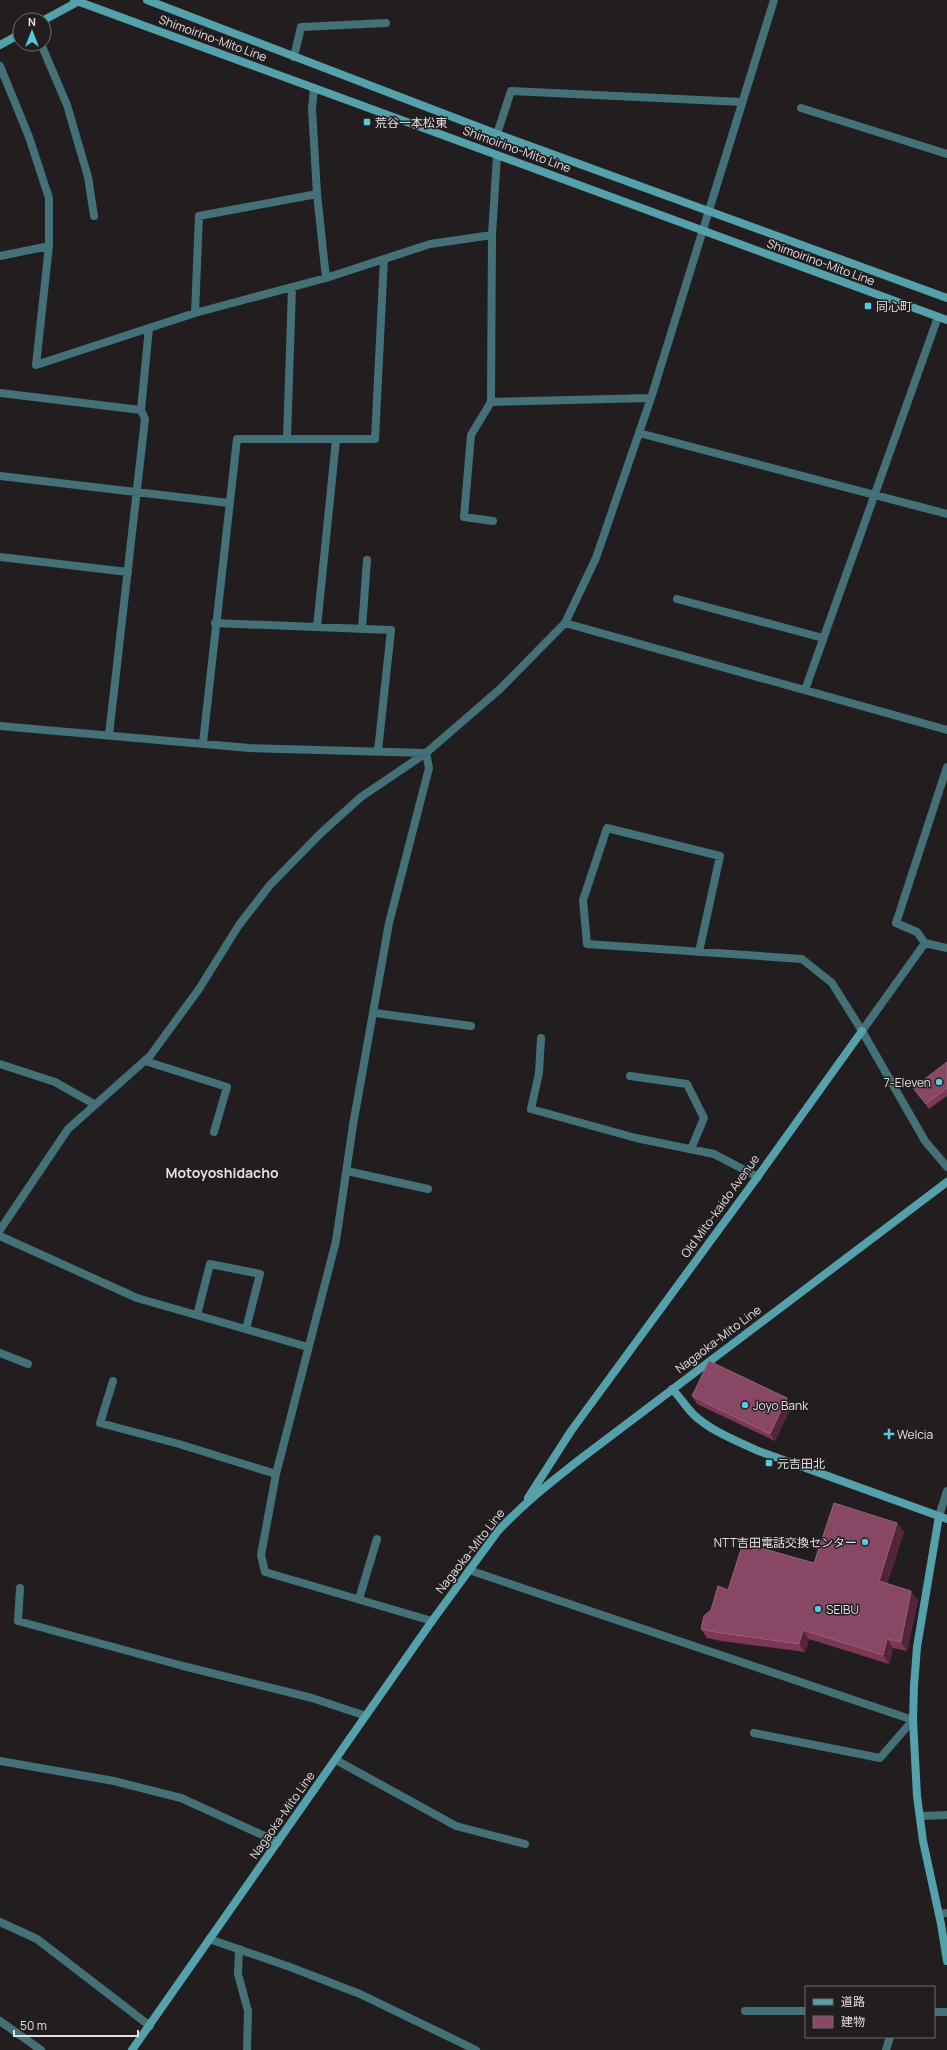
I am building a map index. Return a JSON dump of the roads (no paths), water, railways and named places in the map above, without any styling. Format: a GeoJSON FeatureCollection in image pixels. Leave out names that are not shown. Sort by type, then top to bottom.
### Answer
{"type":"FeatureCollection","features":[{"type":"Feature","properties":{"kind":"main road","name":"Shimoirino-Mito Line"},"geometry":{"type":"LineString","coordinates":[[146,0],[497,134],[947,298]]}},
{"type":"Feature","properties":{"kind":"main road","name":"Shimoirino-Mito Line"},"geometry":{"type":"LineString","coordinates":[[52,16],[78,1],[702,232],[947,320]]}},
{"type":"Feature","properties":{"kind":"main road"},"geometry":{"type":"LineString","coordinates":[[0,45],[12,38]]}},
{"type":"Feature","properties":{"kind":"main road","name":"Old Mito-kaido Avenue"},"geometry":{"type":"LineString","coordinates":[[525,1504],[576,1424],[758,1177],[862,1031]]}},
{"type":"Feature","properties":{"kind":"main road","name":"Nagaoka-Mito Line"},"geometry":{"type":"LineString","coordinates":[[132,2050],[432,1621],[498,1531],[525,1504],[672,1389],[947,1182]]}},
{"type":"Feature","properties":{"kind":"main road"},"geometry":{"type":"LineString","coordinates":[[672,1389],[694,1414],[707,1425],[756,1450],[943,1517],[917,1647],[913,1720],[923,1841],[943,1913],[947,1961]]}},
{"type":"Feature","properties":{"kind":"street"},"geometry":{"type":"LineString","coordinates":[[1,1224],[68,1129],[94,1104],[150,1056],[199,989],[239,925],[270,885],[321,833],[361,797],[426,753],[500,689],[565,623],[596,558],[651,398],[774,0]]}},
{"type":"Feature","properties":{"kind":"street"},"geometry":{"type":"LineString","coordinates":[[294,57],[301,27],[386,22]]}},
{"type":"Feature","properties":{"kind":"street"},"geometry":{"type":"LineString","coordinates":[[44,52],[67,104],[88,177],[94,216]]}},
{"type":"Feature","properties":{"kind":"street"},"geometry":{"type":"LineString","coordinates":[[0,66],[29,137],[50,198],[49,246],[36,365],[195,313],[292,288],[430,244],[492,235]]}},
{"type":"Feature","properties":{"kind":"street"},"geometry":{"type":"LineString","coordinates":[[314,88],[312,109],[317,194],[326,278]]}},
{"type":"Feature","properties":{"kind":"street"},"geometry":{"type":"LineString","coordinates":[[497,134],[511,91],[742,102]]}},
{"type":"Feature","properties":{"kind":"street"},"geometry":{"type":"LineString","coordinates":[[801,108],[947,154]]}},
{"type":"Feature","properties":{"kind":"street"},"geometry":{"type":"LineString","coordinates":[[493,521],[464,517],[471,435],[491,402],[492,235],[497,155]]}},
{"type":"Feature","properties":{"kind":"street"},"geometry":{"type":"LineString","coordinates":[[195,313],[199,216],[317,194]]}},
{"type":"Feature","properties":{"kind":"street"},"geometry":{"type":"LineString","coordinates":[[0,256],[49,246]]}},
{"type":"Feature","properties":{"kind":"street"},"geometry":{"type":"LineString","coordinates":[[203,743],[237,439],[375,439],[384,259]]}},
{"type":"Feature","properties":{"kind":"street"},"geometry":{"type":"LineString","coordinates":[[287,439],[292,288]]}},
{"type":"Feature","properties":{"kind":"street"},"geometry":{"type":"LineString","coordinates":[[805,690],[938,317]]}},
{"type":"Feature","properties":{"kind":"street"},"geometry":{"type":"LineString","coordinates":[[109,735],[145,419],[141,410],[149,328]]}},
{"type":"Feature","properties":{"kind":"street"},"geometry":{"type":"LineString","coordinates":[[0,394],[141,410]]}},
{"type":"Feature","properties":{"kind":"street"},"geometry":{"type":"LineString","coordinates":[[491,402],[651,398]]}},
{"type":"Feature","properties":{"kind":"street"},"geometry":{"type":"LineString","coordinates":[[639,433],[947,514]]}},
{"type":"Feature","properties":{"kind":"street"},"geometry":{"type":"LineString","coordinates":[[317,627],[336,440]]}},
{"type":"Feature","properties":{"kind":"street"},"geometry":{"type":"LineString","coordinates":[[0,476],[229,503]]}},
{"type":"Feature","properties":{"kind":"street"},"geometry":{"type":"LineString","coordinates":[[0,558],[128,572]]}},
{"type":"Feature","properties":{"kind":"street"},"geometry":{"type":"LineString","coordinates":[[362,629],[367,560]]}},
{"type":"Feature","properties":{"kind":"street"},"geometry":{"type":"LineString","coordinates":[[677,599],[824,638]]}},
{"type":"Feature","properties":{"kind":"street"},"geometry":{"type":"LineString","coordinates":[[216,623],[390,630],[378,750]]}},
{"type":"Feature","properties":{"kind":"street"},"geometry":{"type":"LineString","coordinates":[[565,623],[947,730]]}},
{"type":"Feature","properties":{"kind":"street"},"geometry":{"type":"LineString","coordinates":[[0,726],[249,748],[378,750],[426,753]]}},
{"type":"Feature","properties":{"kind":"street"},"geometry":{"type":"LineString","coordinates":[[426,753],[429,768],[389,923],[336,1241],[276,1474],[261,1555],[265,1572],[432,1621]]}},
{"type":"Feature","properties":{"kind":"street"},"geometry":{"type":"LineString","coordinates":[[947,767],[896,923],[917,932],[925,943],[947,948]]}},
{"type":"Feature","properties":{"kind":"street"},"geometry":{"type":"LineString","coordinates":[[698,952],[720,856],[607,828],[583,900],[587,944],[698,952],[802,959],[832,983],[862,1031],[925,1141],[947,1167]]}},
{"type":"Feature","properties":{"kind":"street","name":"Old Mito-kaido Avenue"},"geometry":{"type":"LineString","coordinates":[[862,1031],[925,943]]}},
{"type":"Feature","properties":{"kind":"street"},"geometry":{"type":"LineString","coordinates":[[375,1012],[471,1026]]}},
{"type":"Feature","properties":{"kind":"street"},"geometry":{"type":"LineString","coordinates":[[541,1038],[539,1073],[531,1109],[636,1138],[714,1154],[758,1177]]}},
{"type":"Feature","properties":{"kind":"street"},"geometry":{"type":"LineString","coordinates":[[145,1060],[227,1087],[214,1132]]}},
{"type":"Feature","properties":{"kind":"street"},"geometry":{"type":"LineString","coordinates":[[0,1064],[55,1082],[94,1104]]}},
{"type":"Feature","properties":{"kind":"street"},"geometry":{"type":"LineString","coordinates":[[630,1076],[687,1084],[704,1118],[691,1149]]}},
{"type":"Feature","properties":{"kind":"street"},"geometry":{"type":"LineString","coordinates":[[347,1171],[428,1189]]}},
{"type":"Feature","properties":{"kind":"street"},"geometry":{"type":"LineString","coordinates":[[0,1236],[137,1298],[308,1347]]}},
{"type":"Feature","properties":{"kind":"street"},"geometry":{"type":"LineString","coordinates":[[197,1315],[210,1264],[260,1274],[246,1329]]}},
{"type":"Feature","properties":{"kind":"street"},"geometry":{"type":"LineString","coordinates":[[0,1353],[28,1364]]}},
{"type":"Feature","properties":{"kind":"street"},"geometry":{"type":"LineString","coordinates":[[112,1382],[100,1423],[179,1444],[276,1474]]}},
{"type":"Feature","properties":{"kind":"street"},"geometry":{"type":"LineString","coordinates":[[943,1517],[947,1491]]}},
{"type":"Feature","properties":{"kind":"street"},"geometry":{"type":"LineString","coordinates":[[359,1599],[377,1540]]}},
{"type":"Feature","properties":{"kind":"street"},"geometry":{"type":"LineString","coordinates":[[469,1570],[913,1720],[880,1758],[754,1733]]}},
{"type":"Feature","properties":{"kind":"street"},"geometry":{"type":"LineString","coordinates":[[20,1588],[18,1621],[183,1666],[312,1698],[366,1716]]}},
{"type":"Feature","properties":{"kind":"street"},"geometry":{"type":"LineString","coordinates":[[336,1760],[456,1826],[526,1844]]}},
{"type":"Feature","properties":{"kind":"street"},"geometry":{"type":"LineString","coordinates":[[0,1761],[114,1781],[181,1798],[278,1842]]}},
{"type":"Feature","properties":{"kind":"street"},"geometry":{"type":"LineString","coordinates":[[920,1816],[947,1815]]}},
{"type":"Feature","properties":{"kind":"street"},"geometry":{"type":"LineString","coordinates":[[0,1922],[37,1939],[150,2026]]}},
{"type":"Feature","properties":{"kind":"street"},"geometry":{"type":"LineString","coordinates":[[209,1939],[360,1994],[476,2050]]}},
{"type":"Feature","properties":{"kind":"street"},"geometry":{"type":"LineString","coordinates":[[239,1949],[238,1974],[248,2011],[247,2050]]}},
{"type":"Feature","properties":{"kind":"street"},"geometry":{"type":"LineString","coordinates":[[745,2011],[805,2011]]}},
{"type":"Feature","properties":{"kind":"street"},"geometry":{"type":"LineString","coordinates":[[935,2012],[947,2012]]}},
{"type":"Feature","properties":{"kind":"street"},"geometry":{"type":"LineString","coordinates":[[0,2021],[41,2050]]}},
{"type":"Feature","properties":{"kind":"street"},"geometry":{"type":"LineString","coordinates":[[886,2050],[890,2038]]}},
{"type":"Feature","properties":{"kind":"place","name":"荒谷一本松東"},"geometry":{"type":"Point","coordinates":[367,122]}},
{"type":"Feature","properties":{"kind":"place","name":"同心町"},"geometry":{"type":"Point","coordinates":[868,306]}},
{"type":"Feature","properties":{"kind":"place","name":"7-Eleven"},"geometry":{"type":"Point","coordinates":[939,1082]}},
{"type":"Feature","properties":{"kind":"place","name":"Joyo Bank"},"geometry":{"type":"Point","coordinates":[745,1405]}},
{"type":"Feature","properties":{"kind":"place","name":"Welcia"},"geometry":{"type":"Point","coordinates":[889,1434]}},
{"type":"Feature","properties":{"kind":"place","name":"元吉田北"},"geometry":{"type":"Point","coordinates":[769,1463]}},
{"type":"Feature","properties":{"kind":"place","name":"NTT吉田電話交換センター"},"geometry":{"type":"Point","coordinates":[865,1542]}},
{"type":"Feature","properties":{"kind":"place","name":"SEIBU"},"geometry":{"type":"Point","coordinates":[818,1609]}},
{"type":"Feature","properties":{"kind":"district","name":"Motoyoshidacho"},"geometry":{"type":"Point","coordinates":[222,1172]}}]}
